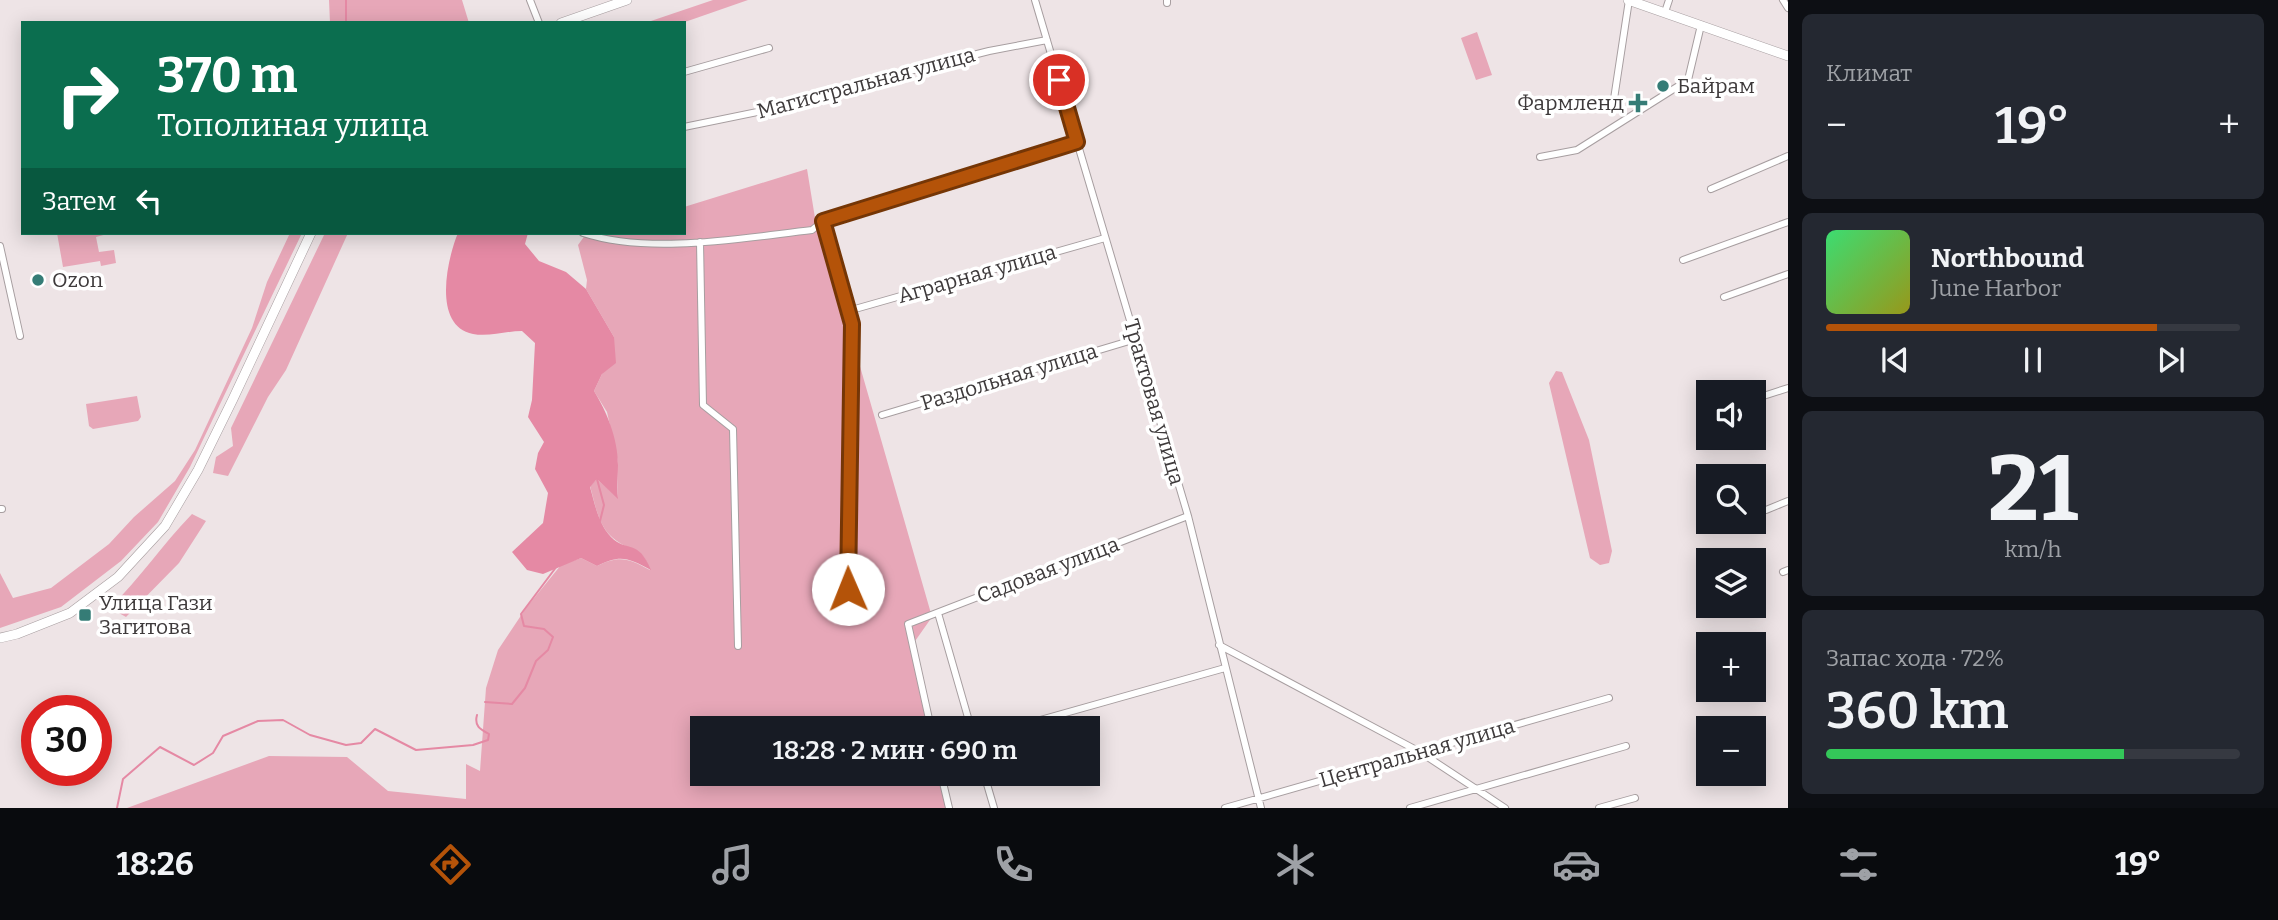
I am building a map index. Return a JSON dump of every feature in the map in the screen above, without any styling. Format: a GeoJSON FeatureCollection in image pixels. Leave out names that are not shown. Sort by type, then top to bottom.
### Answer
{"type":"FeatureCollection","features":[{"type":"Feature","properties":{"kind":"main road"},"geometry":{"type":"LineString","coordinates":[[567,21],[627,0]]}},
{"type":"Feature","properties":{"kind":"main road"},"geometry":{"type":"LineString","coordinates":[[1629,0],[1788,56]]}},
{"type":"Feature","properties":{"kind":"main road"},"geometry":{"type":"LineString","coordinates":[[0,638],[70,613],[118,577],[165,526],[198,470],[311,235]]}},
{"type":"Feature","properties":{"kind":"street"},"geometry":{"type":"LineString","coordinates":[[530,0],[538,21]]}},
{"type":"Feature","properties":{"kind":"street","name":"Трактовая улица"},"geometry":{"type":"LineString","coordinates":[[1035,0],[1188,516],[1261,808]]}},
{"type":"Feature","properties":{"kind":"street"},"geometry":{"type":"LineString","coordinates":[[1614,99],[1629,0]]}},
{"type":"Feature","properties":{"kind":"street"},"geometry":{"type":"LineString","coordinates":[[1664,12],[1669,0]]}},
{"type":"Feature","properties":{"kind":"street"},"geometry":{"type":"LineString","coordinates":[[1783,0],[1788,8]]}},
{"type":"Feature","properties":{"kind":"street"},"geometry":{"type":"LineString","coordinates":[[1540,157],[1577,150],[1688,80],[1701,25]]}},
{"type":"Feature","properties":{"kind":"street","name":"Магистральная улица"},"geometry":{"type":"LineString","coordinates":[[686,127],[826,98],[882,78],[989,51],[1047,40]]}},
{"type":"Feature","properties":{"kind":"street"},"geometry":{"type":"LineString","coordinates":[[686,71],[769,48]]}},
{"type":"Feature","properties":{"kind":"street"},"geometry":{"type":"LineString","coordinates":[[592,235],[628,243],[700,242],[812,230],[823,221],[1077,142]]}},
{"type":"Feature","properties":{"kind":"street"},"geometry":{"type":"LineString","coordinates":[[1711,189],[1788,156]]}},
{"type":"Feature","properties":{"kind":"street"},"geometry":{"type":"LineString","coordinates":[[823,221],[852,324],[849,605]]}},
{"type":"Feature","properties":{"kind":"street"},"geometry":{"type":"LineString","coordinates":[[1683,261],[1788,222]]}},
{"type":"Feature","properties":{"kind":"street","name":"Аграрная улица"},"geometry":{"type":"LineString","coordinates":[[848,311],[1105,238]]}},
{"type":"Feature","properties":{"kind":"street"},"geometry":{"type":"LineString","coordinates":[[700,242],[703,405],[733,429],[738,646]]}},
{"type":"Feature","properties":{"kind":"street"},"geometry":{"type":"LineString","coordinates":[[0,246],[20,336]]}},
{"type":"Feature","properties":{"kind":"street"},"geometry":{"type":"LineString","coordinates":[[1724,297],[1788,274]]}},
{"type":"Feature","properties":{"kind":"street","name":"Раздольная улица"},"geometry":{"type":"LineString","coordinates":[[882,415],[1136,339]]}},
{"type":"Feature","properties":{"kind":"street"},"geometry":{"type":"LineString","coordinates":[[1766,395],[1788,388]]}},
{"type":"Feature","properties":{"kind":"street"},"geometry":{"type":"LineString","coordinates":[[1766,510],[1788,502]]}},
{"type":"Feature","properties":{"kind":"street","name":"Садовая улица"},"geometry":{"type":"LineString","coordinates":[[928,716],[908,624],[1188,516]]}},
{"type":"Feature","properties":{"kind":"street"},"geometry":{"type":"LineString","coordinates":[[938,613],[968,716]]}},
{"type":"Feature","properties":{"kind":"street"},"geometry":{"type":"LineString","coordinates":[[1219,645],[1420,752],[1505,808]]}},
{"type":"Feature","properties":{"kind":"street"},"geometry":{"type":"LineString","coordinates":[[1055,716],[1225,668]]}},
{"type":"Feature","properties":{"kind":"street","name":"Центральная улица"},"geometry":{"type":"LineString","coordinates":[[1225,808],[1609,698]]}},
{"type":"Feature","properties":{"kind":"street"},"geometry":{"type":"LineString","coordinates":[[1410,808],[1626,746]]}},
{"type":"Feature","properties":{"kind":"street"},"geometry":{"type":"LineString","coordinates":[[943,786],[948,808]]}},
{"type":"Feature","properties":{"kind":"street"},"geometry":{"type":"LineString","coordinates":[[988,786],[994,808]]}},
{"type":"Feature","properties":{"kind":"street"},"geometry":{"type":"LineString","coordinates":[[1599,808],[1635,798]]}},
{"type":"Feature","properties":{"kind":"shaded area"},"geometry":{"type":"Polygon","coordinates":[[[329,0],[462,0],[468,21],[330,21],[329,0]]]}},
{"type":"Feature","properties":{"kind":"shaded area"},"geometry":{"type":"Polygon","coordinates":[[[713,0],[748,0],[686,22],[651,21],[713,0]]]}},
{"type":"Feature","properties":{"kind":"shaded area"},"geometry":{"type":"Polygon","coordinates":[[[1477,32],[1492,75],[1476,80],[1461,38],[1477,32]]]}},
{"type":"Feature","properties":{"kind":"shaded area"},"geometry":{"type":"Polygon","coordinates":[[[807,169],[816,224],[849,328],[932,617],[913,644],[930,716],[690,716],[690,786],[947,786],[952,808],[127,808],[269,756],[347,757],[388,791],[466,799],[466,764],[480,771],[486,688],[498,650],[526,608],[561,565],[581,558],[597,566],[611,560],[624,559],[650,570],[647,561],[639,552],[619,543],[608,533],[598,514],[590,486],[597,479],[618,498],[618,462],[607,412],[594,391],[614,337],[586,289],[587,280],[578,245],[585,235],[686,235],[686,206],[807,169]]]}},
{"type":"Feature","properties":{"kind":"shaded area"},"geometry":{"type":"Polygon","coordinates":[[[57,235],[104,235],[96,237],[99,252],[114,250],[116,263],[101,266],[100,261],[63,267],[57,235]]]}},
{"type":"Feature","properties":{"kind":"shaded area"},"geometry":{"type":"Polygon","coordinates":[[[289,235],[301,235],[190,467],[158,522],[121,561],[61,607],[0,628],[0,573],[13,598],[51,588],[109,544],[134,517],[175,481],[195,450],[252,328],[267,282],[289,235]]]}},
{"type":"Feature","properties":{"kind":"shaded area"},"geometry":{"type":"Polygon","coordinates":[[[324,235],[347,235],[286,370],[268,397],[228,476],[213,473],[216,457],[233,446],[231,428],[324,235]]]}},
{"type":"Feature","properties":{"kind":"shaded area"},"geometry":{"type":"Polygon","coordinates":[[[457,235],[527,235],[525,244],[539,261],[566,272],[586,289],[614,337],[616,363],[602,374],[594,391],[607,417],[616,445],[618,499],[597,479],[590,487],[607,532],[617,542],[642,554],[651,570],[624,559],[597,566],[581,558],[543,574],[527,570],[512,552],[543,523],[548,493],[535,469],[538,453],[544,442],[528,417],[532,400],[535,343],[522,331],[485,335],[473,334],[460,328],[447,305],[447,274],[457,235]]]}},
{"type":"Feature","properties":{"kind":"shaded area"},"geometry":{"type":"Polygon","coordinates":[[[1556,371],[1562,372],[1589,440],[1612,551],[1609,563],[1600,565],[1590,558],[1549,383],[1556,371]]]}},
{"type":"Feature","properties":{"kind":"shaded area"},"geometry":{"type":"Polygon","coordinates":[[[137,396],[141,417],[138,421],[93,429],[89,426],[86,404],[137,396]]]}},
{"type":"Feature","properties":{"kind":"shaded area"},"geometry":{"type":"Polygon","coordinates":[[[192,514],[206,521],[179,563],[126,617],[110,608],[131,585],[192,514]]]}},
{"type":"Feature","properties":{"kind":"waterway"},"geometry":{"type":"LineString","coordinates":[[346,0],[346,21]]}},
{"type":"Feature","properties":{"kind":"waterway"},"geometry":{"type":"LineString","coordinates":[[597,479],[604,505],[600,521]]}},
{"type":"Feature","properties":{"kind":"waterway"},"geometry":{"type":"LineString","coordinates":[[485,702],[512,704],[525,688],[536,661],[548,650],[553,637],[544,629],[524,626],[521,614],[557,566]]}},
{"type":"Feature","properties":{"kind":"waterway"},"geometry":{"type":"LineString","coordinates":[[117,808],[123,779],[160,747],[194,765],[213,753],[223,736],[258,721],[283,720],[310,735],[346,745],[361,743],[375,729],[416,750],[473,745],[488,740],[489,734],[477,725],[477,715]]}},
{"type":"Feature","properties":{"kind":"place","name":"Байрам"},"geometry":{"type":"Point","coordinates":[1663,86]}},
{"type":"Feature","properties":{"kind":"place","name":"Фармленд"},"geometry":{"type":"Point","coordinates":[1638,103]}},
{"type":"Feature","properties":{"kind":"place","name":"Ozon"},"geometry":{"type":"Point","coordinates":[38,280]}},
{"type":"Feature","properties":{"kind":"place","name":"Улица Гази Загитова"},"geometry":{"type":"Point","coordinates":[85,615]}},
{"type":"Feature","properties":{"kind":"route"},"geometry":{"type":"LineString","coordinates":[[848,589],[852,324],[823,221],[1077,142],[1059,80]]}}]}
